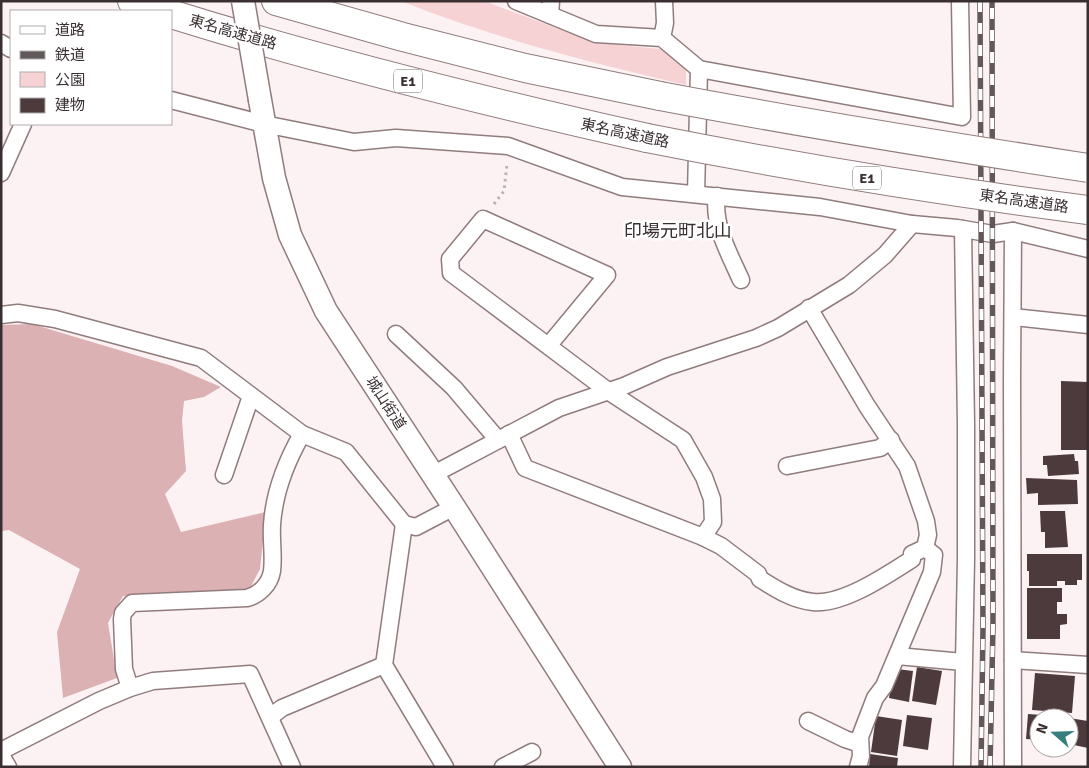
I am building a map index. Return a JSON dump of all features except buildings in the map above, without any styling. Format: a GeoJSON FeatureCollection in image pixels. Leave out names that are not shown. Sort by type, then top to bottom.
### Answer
{"type":"FeatureCollection","features":[{"type":"Feature","properties":{"kind":"highway"},"geometry":{"type":"LineString","coordinates":[[132,1],[161,10]]}},
{"type":"Feature","properties":{"kind":"highway"},"geometry":{"type":"LineString","coordinates":[[276,1],[404,37],[525,68],[660,96],[769,117],[1088,168]]}},
{"type":"Feature","properties":{"kind":"highway","name":"東名高速道路"},"geometry":{"type":"LineString","coordinates":[[172,14],[409,82],[647,138],[862,177],[1088,210]]}},
{"type":"Feature","properties":{"kind":"street","name":"城山街道"},"geometry":{"type":"LineString","coordinates":[[243,1],[274,178],[290,235],[326,310],[620,767]]}},
{"type":"Feature","properties":{"kind":"street"},"geometry":{"type":"LineString","coordinates":[[516,1],[550,8],[596,34],[662,38],[698,69],[962,117],[960,1]]}},
{"type":"Feature","properties":{"kind":"street"},"geometry":{"type":"LineString","coordinates":[[662,38],[665,23],[664,1]]}},
{"type":"Feature","properties":{"kind":"street"},"geometry":{"type":"LineString","coordinates":[[696,194],[698,69]]}},
{"type":"Feature","properties":{"kind":"street"},"geometry":{"type":"LineString","coordinates":[[172,100],[264,124],[354,142],[396,138],[508,146],[622,187],[820,206],[912,224],[993,234],[1013,231],[1088,249]]}},
{"type":"Feature","properties":{"kind":"street"},"geometry":{"type":"LineString","coordinates":[[1,174],[23,125]]}},
{"type":"Feature","properties":{"kind":"street"},"geometry":{"type":"LineString","coordinates":[[717,196],[715,204],[721,230],[741,280]]}},
{"type":"Feature","properties":{"kind":"street"},"geometry":{"type":"LineString","coordinates":[[549,345],[607,275],[484,219],[450,259],[451,273],[608,391],[683,440],[704,477],[712,499],[713,522],[703,537]]}},
{"type":"Feature","properties":{"kind":"street"},"geometry":{"type":"LineString","coordinates":[[432,474],[559,408],[624,386],[667,367],[756,338],[778,328],[849,285],[885,255],[912,224]]}},
{"type":"Feature","properties":{"kind":"street"},"geometry":{"type":"LineString","coordinates":[[962,767],[966,424],[963,229]]}},
{"type":"Feature","properties":{"kind":"street"},"geometry":{"type":"LineString","coordinates":[[1013,231],[1013,767]]}},
{"type":"Feature","properties":{"kind":"street"},"geometry":{"type":"LineString","coordinates":[[809,308],[867,406],[908,466],[926,520],[928,535],[925,548]]}},
{"type":"Feature","properties":{"kind":"street"},"geometry":{"type":"LineString","coordinates":[[1,314],[18,313],[55,319],[201,358],[302,434],[346,452],[404,524],[416,527],[454,507]]}},
{"type":"Feature","properties":{"kind":"street"},"geometry":{"type":"LineString","coordinates":[[1013,317],[1088,325]]}},
{"type":"Feature","properties":{"kind":"street"},"geometry":{"type":"LineString","coordinates":[[396,334],[504,437],[526,468],[703,537],[721,546],[758,574],[760,579],[797,599],[814,602],[831,601],[872,583],[912,560],[912,554],[925,548]]}},
{"type":"Feature","properties":{"kind":"street"},"geometry":{"type":"LineString","coordinates":[[224,475],[251,396]]}},
{"type":"Feature","properties":{"kind":"street"},"geometry":{"type":"LineString","coordinates":[[130,688],[124,669],[122,619],[123,613],[132,603],[247,598],[256,595],[268,582],[272,571],[274,505],[291,453],[302,434]]}},
{"type":"Feature","properties":{"kind":"street"},"geometry":{"type":"LineString","coordinates":[[787,466],[880,448],[891,440]]}},
{"type":"Feature","properties":{"kind":"street"},"geometry":{"type":"LineString","coordinates":[[404,524],[384,665],[446,767]]}},
{"type":"Feature","properties":{"kind":"street"},"geometry":{"type":"LineString","coordinates":[[858,767],[861,756],[860,738],[875,698],[884,686],[932,572],[934,555],[925,548]]}},
{"type":"Feature","properties":{"kind":"street"},"geometry":{"type":"LineString","coordinates":[[897,656],[964,662]]}},
{"type":"Feature","properties":{"kind":"street"},"geometry":{"type":"LineString","coordinates":[[1013,660],[1088,665]]}},
{"type":"Feature","properties":{"kind":"street"},"geometry":{"type":"LineString","coordinates":[[270,717],[282,708],[384,665]]}},
{"type":"Feature","properties":{"kind":"street"},"geometry":{"type":"LineString","coordinates":[[1,751],[130,688],[153,681],[250,674],[292,767]]}},
{"type":"Feature","properties":{"kind":"street"},"geometry":{"type":"LineString","coordinates":[[808,721],[860,744]]}},
{"type":"Feature","properties":{"kind":"street"},"geometry":{"type":"LineString","coordinates":[[502,767],[532,752]]}},
{"type":"Feature","properties":{"kind":"street"},"geometry":{"type":"LineString","coordinates":[[1,755],[8,767]]}},
{"type":"Feature","properties":{"kind":"path"},"geometry":{"type":"LineString","coordinates":[[504,191],[508,146]]}},
{"type":"Feature","properties":{"kind":"green space"},"geometry":{"type":"Polygon","coordinates":[[[401,1],[484,1],[596,43],[661,49],[686,69],[686,85],[506,38],[401,1]]]}},
{"type":"Feature","properties":{"kind":"shaded area"},"geometry":{"type":"Polygon","coordinates":[[[32,324],[172,366],[221,387],[204,397],[184,401],[182,421],[186,471],[165,494],[181,532],[266,512],[260,569],[248,592],[123,596],[108,623],[117,678],[63,698],[57,632],[80,569],[9,530],[1,531],[1,325],[32,324]]]}},
{"type":"Feature","properties":{"kind":"railway"},"geometry":{"type":"LineString","coordinates":[[980,1],[983,628],[981,767]]}},
{"type":"Feature","properties":{"kind":"railway"},"geometry":{"type":"LineString","coordinates":[[990,767],[993,626],[992,1]]}},
{"type":"Feature","properties":{"kind":"district","name":"印場元町北山"},"geometry":{"type":"Point","coordinates":[678,231]}}]}
